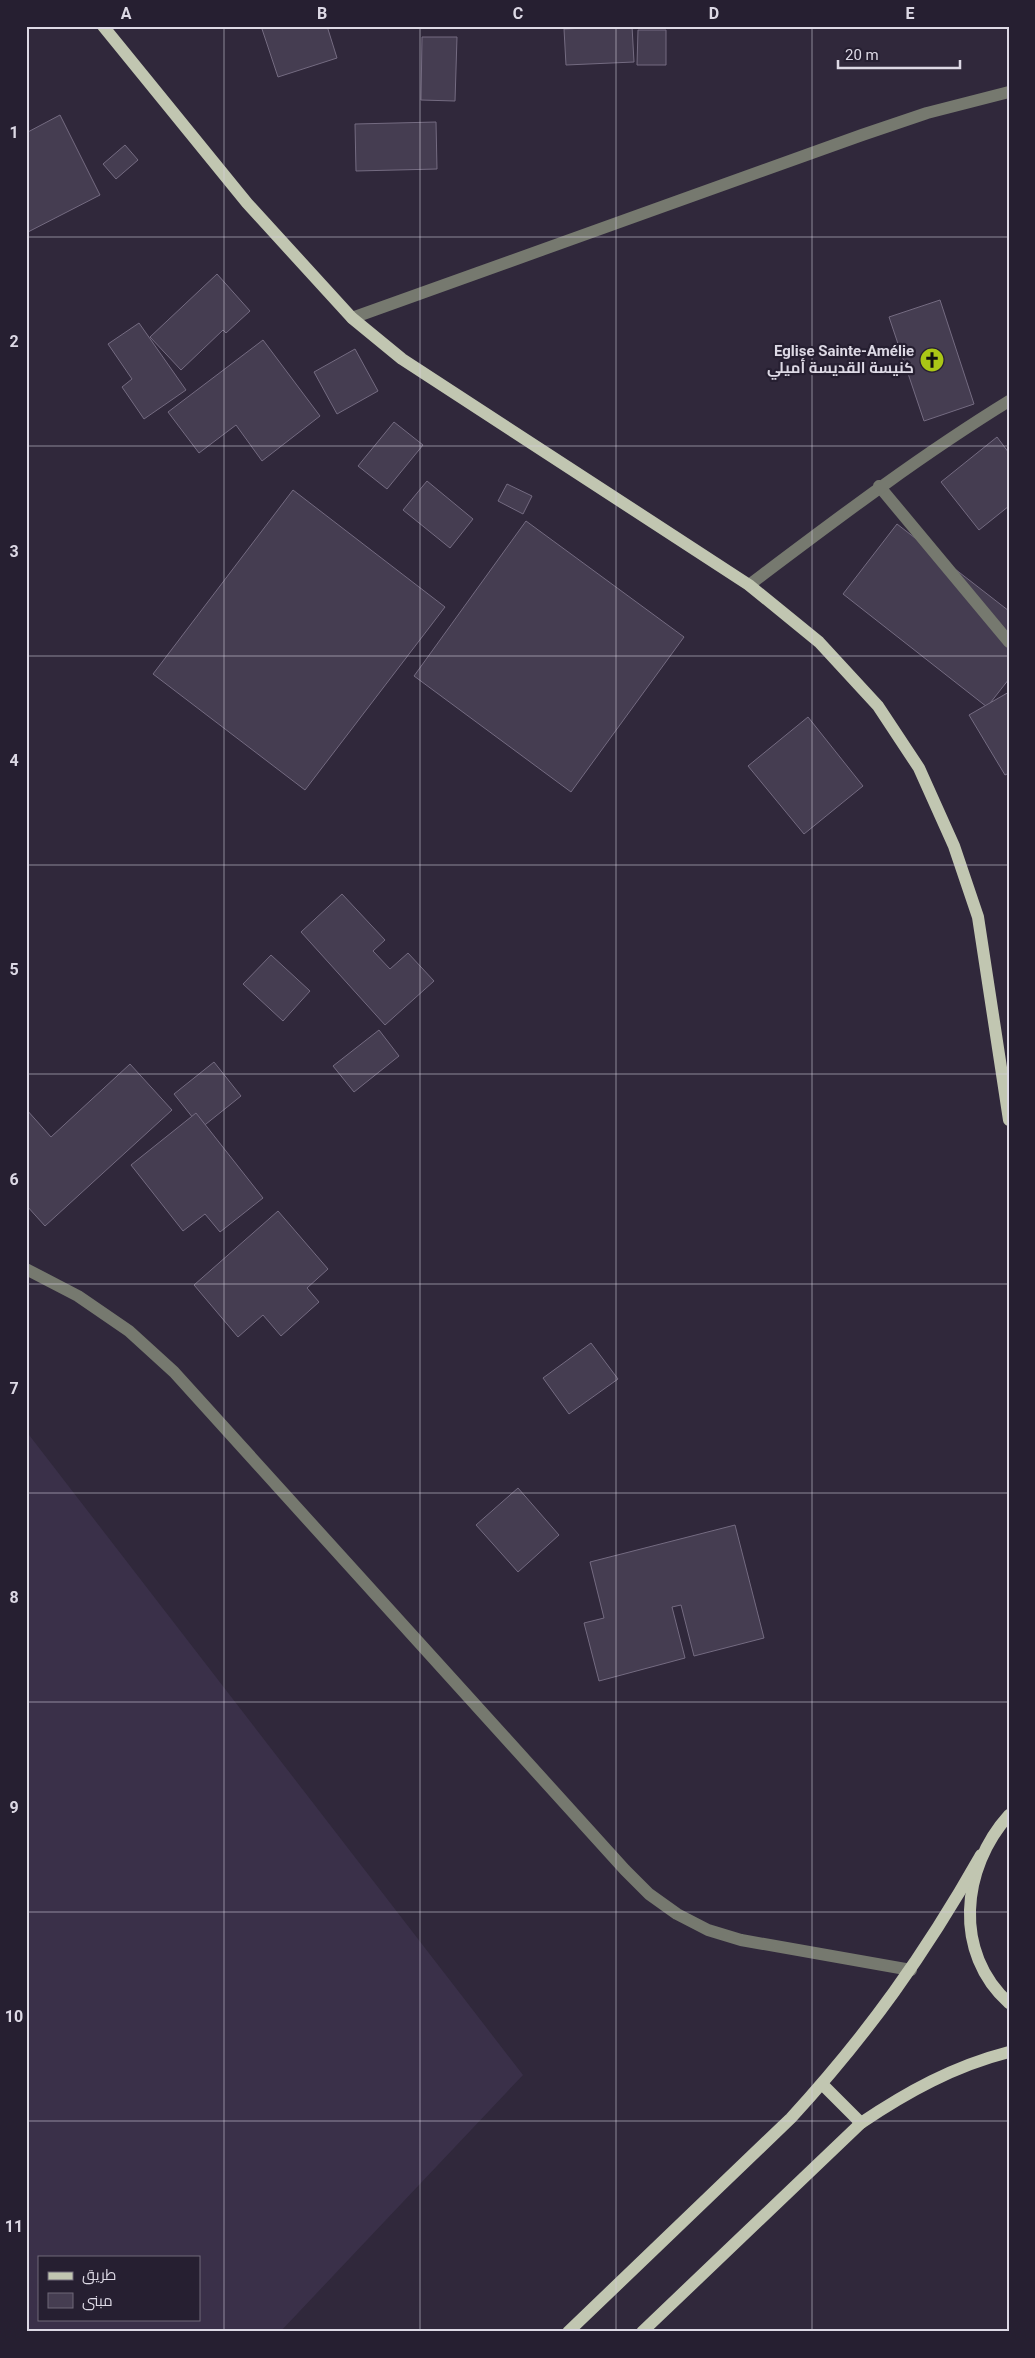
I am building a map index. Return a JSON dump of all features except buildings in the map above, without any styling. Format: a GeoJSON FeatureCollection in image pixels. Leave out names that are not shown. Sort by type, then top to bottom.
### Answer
{"type":"FeatureCollection","features":[{"type":"Feature","properties":{"kind":"main road"},"geometry":{"type":"LineString","coordinates":[[103,26],[247,204],[352,318],[402,359],[749,585],[819,642],[878,706],[919,768],[954,846],[978,917],[1009,1120]]}},
{"type":"Feature","properties":{"kind":"main road"},"geometry":{"type":"LineString","coordinates":[[568,2332],[791,2118],[853,2048],[911,1970],[996,1829],[1009,1815]]}},
{"type":"Feature","properties":{"kind":"main road"},"geometry":{"type":"LineString","coordinates":[[981,1855],[972,1884],[970,1914],[974,1944],[985,1972],[1009,2003]]}},
{"type":"Feature","properties":{"kind":"main road"},"geometry":{"type":"LineString","coordinates":[[642,2332],[860,2123],[900,2097],[942,2075],[1009,2052]]}},
{"type":"Feature","properties":{"kind":"main road"},"geometry":{"type":"LineString","coordinates":[[822,2084],[860,2123]]}},
{"type":"Feature","properties":{"kind":"street"},"geometry":{"type":"LineString","coordinates":[[352,318],[862,134],[926,113],[1009,92]]}},
{"type":"Feature","properties":{"kind":"street"},"geometry":{"type":"LineString","coordinates":[[749,585],[879,486],[952,436],[1009,401]]}},
{"type":"Feature","properties":{"kind":"street"},"geometry":{"type":"LineString","coordinates":[[879,486],[1009,642]]}},
{"type":"Feature","properties":{"kind":"street"},"geometry":{"type":"LineString","coordinates":[[26,1269],[78,1296],[129,1330],[174,1372],[611,1856],[649,1894],[677,1914],[708,1930],[741,1940],[911,1970]]}},
{"type":"Feature","properties":{"kind":"shaded area"},"geometry":{"type":"Polygon","coordinates":[[[26,1431],[523,2075],[280,2332],[26,2332],[26,1431]]]}},
{"type":"Feature","properties":{"kind":"place","name":"Eglise Sainte-Amélie كنيسة القديسة أميلي"},"geometry":{"type":"Point","coordinates":[932,360]}}]}
